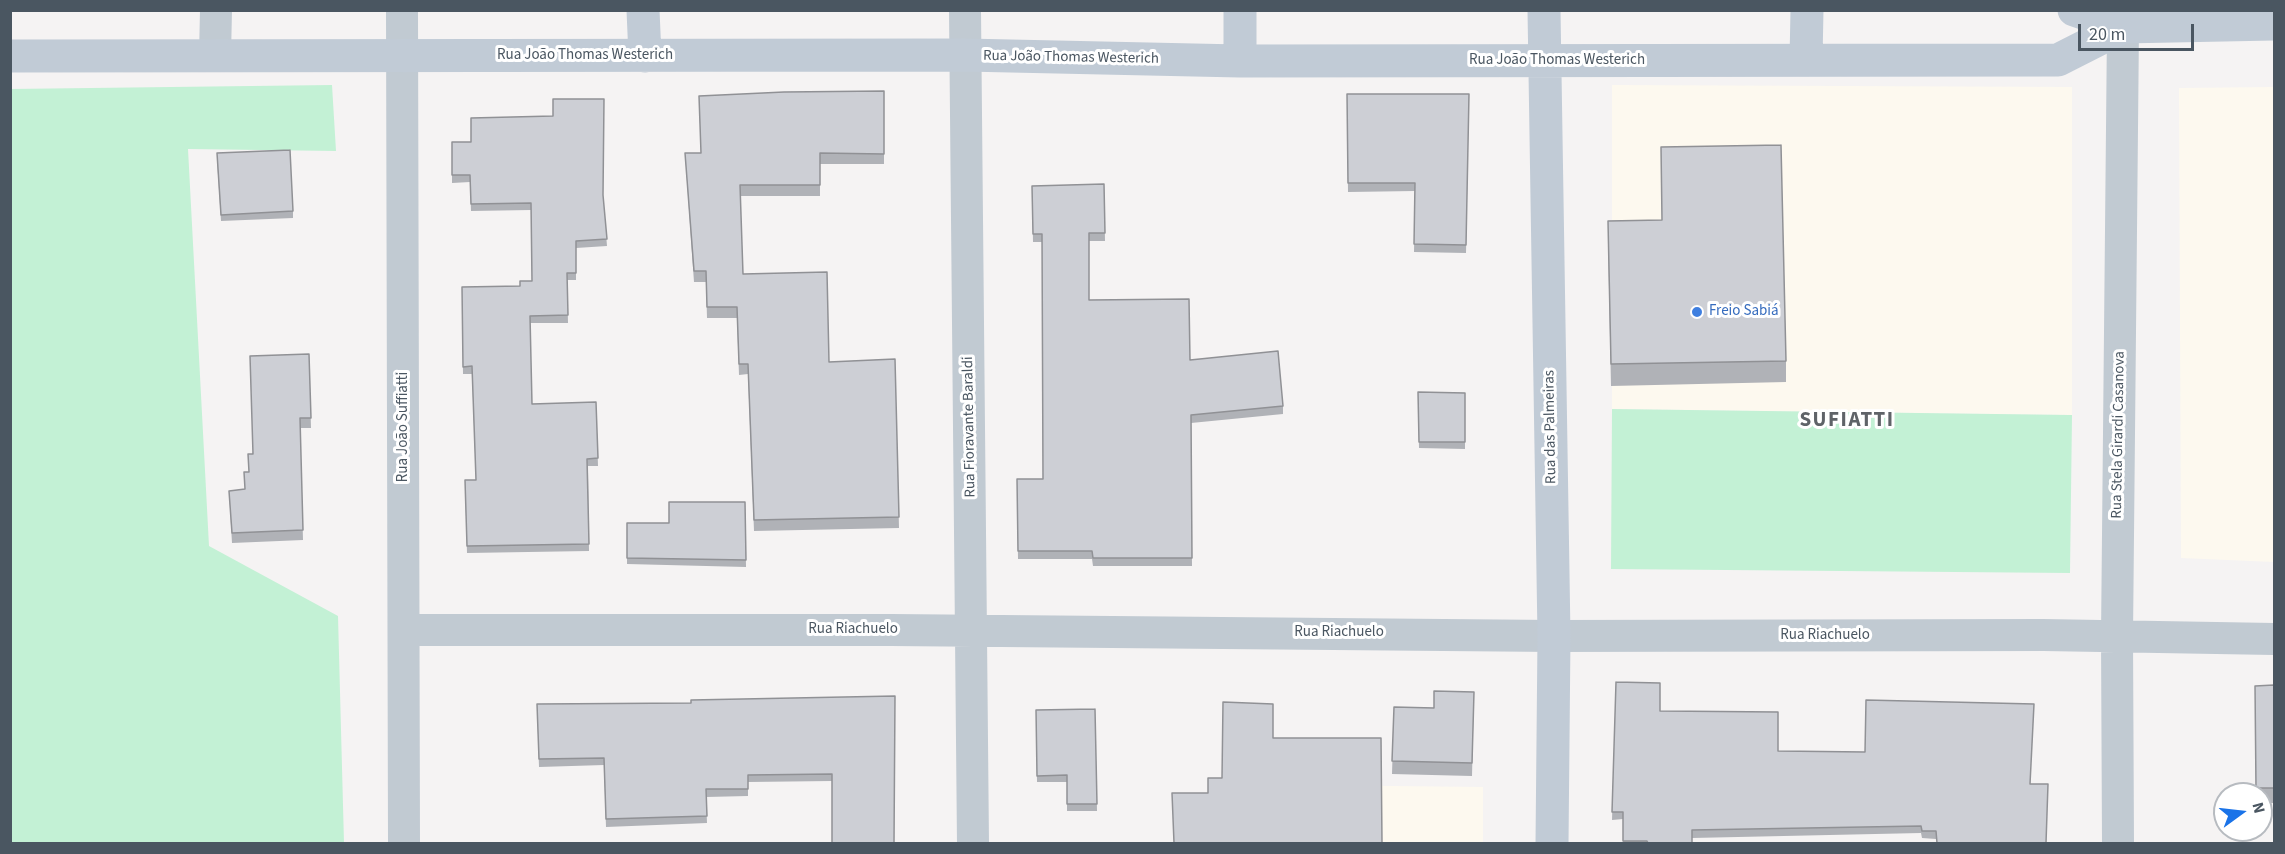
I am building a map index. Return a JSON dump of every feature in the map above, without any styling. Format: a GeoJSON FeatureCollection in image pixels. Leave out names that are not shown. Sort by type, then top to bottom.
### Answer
{"type":"FeatureCollection","features":[{"type":"Feature","properties":{"kind":"street"},"geometry":{"type":"LineString","coordinates":[[215,56],[216,10]]}},
{"type":"Feature","properties":{"kind":"street","name":"Rua João Suffiatti"},"geometry":{"type":"LineString","coordinates":[[402,10],[404,56],[404,843]]}},
{"type":"Feature","properties":{"kind":"street"},"geometry":{"type":"LineString","coordinates":[[643,10],[645,56]]}},
{"type":"Feature","properties":{"kind":"street","name":"Rua Fioravante Baraldi"},"geometry":{"type":"LineString","coordinates":[[965,10],[973,631],[973,843]]}},
{"type":"Feature","properties":{"kind":"street"},"geometry":{"type":"LineString","coordinates":[[1240,10],[1240,61]]}},
{"type":"Feature","properties":{"kind":"street","name":"Rua das Palmeiras"},"geometry":{"type":"LineString","coordinates":[[1544,10],[1554,636],[1552,843]]}},
{"type":"Feature","properties":{"kind":"street"},"geometry":{"type":"LineString","coordinates":[[1806,60],[1807,10]]}},
{"type":"Feature","properties":{"kind":"street","name":"Rua João Thomas Westerich"},"geometry":{"type":"LineString","coordinates":[[2074,10],[2123,27],[2274,24]]}},
{"type":"Feature","properties":{"kind":"street","name":"Rua João Thomas Westerich"},"geometry":{"type":"LineString","coordinates":[[10,56],[965,56],[1240,61],[2058,60],[2123,27]]}},
{"type":"Feature","properties":{"kind":"street","name":"Rua Stela Girardi Casanova"},"geometry":{"type":"LineString","coordinates":[[2118,843],[2117,636],[2123,27]]}},
{"type":"Feature","properties":{"kind":"street","name":"Rua Riachuelo"},"geometry":{"type":"LineString","coordinates":[[404,630],[973,631],[1554,636],[2117,636],[2274,639]]}},
{"type":"Feature","properties":{"kind":"shaded area"},"geometry":{"type":"Polygon","coordinates":[[[1612,85],[2072,87],[2072,415],[1612,409],[1612,85]]]}},
{"type":"Feature","properties":{"kind":"shaded area"},"geometry":{"type":"Polygon","coordinates":[[[2274,87],[2274,562],[2181,558],[2179,88],[2274,87]]]}},
{"type":"Feature","properties":{"kind":"shaded area"},"geometry":{"type":"Polygon","coordinates":[[[1300,785],[1483,787],[1483,843],[1300,844],[1300,785]]]}},
{"type":"Feature","properties":{"kind":"green space"},"geometry":{"type":"Polygon","coordinates":[[[332,85],[336,151],[188,149],[209,546],[338,616],[344,843],[11,843],[10,89],[332,85]]]}},
{"type":"Feature","properties":{"kind":"green space"},"geometry":{"type":"Polygon","coordinates":[[[1612,409],[2072,415],[2070,573],[1611,569],[1612,409]]]}},
{"type":"Feature","properties":{"kind":"building"},"geometry":{"type":"Polygon","coordinates":[[[884,91],[884,154],[820,153],[820,185],[740,185],[743,274],[827,272],[829,362],[895,359],[899,517],[754,520],[748,364],[739,364],[737,307],[707,307],[706,271],[694,271],[685,153],[701,153],[699,96],[884,91]]]}},
{"type":"Feature","properties":{"kind":"building"},"geometry":{"type":"Polygon","coordinates":[[[1347,94],[1469,94],[1466,245],[1414,244],[1415,183],[1348,183],[1347,94]]]}},
{"type":"Feature","properties":{"kind":"building"},"geometry":{"type":"Polygon","coordinates":[[[553,99],[604,99],[603,195],[607,239],[576,241],[576,273],[567,273],[568,315],[530,316],[532,404],[596,402],[598,458],[587,459],[589,544],[467,546],[465,480],[476,480],[472,366],[463,367],[462,287],[520,286],[520,281],[532,281],[531,203],[471,204],[470,175],[452,175],[452,142],[471,142],[471,118],[553,116],[553,99]]]}},
{"type":"Feature","properties":{"kind":"building","name":"Freio Sabiá"},"geometry":{"type":"Polygon","coordinates":[[[1781,145],[1786,361],[1611,364],[1608,221],[1662,220],[1661,147],[1781,145]]]}},
{"type":"Feature","properties":{"kind":"building"},"geometry":{"type":"Polygon","coordinates":[[[290,150],[293,211],[221,215],[217,153],[290,150]]]}},
{"type":"Feature","properties":{"kind":"building"},"geometry":{"type":"Polygon","coordinates":[[[1104,184],[1105,233],[1089,233],[1089,300],[1189,299],[1190,360],[1278,351],[1283,406],[1191,415],[1192,558],[1093,558],[1092,551],[1018,551],[1017,479],[1043,479],[1042,234],[1033,234],[1032,186],[1104,184]]]}},
{"type":"Feature","properties":{"kind":"building"},"geometry":{"type":"Polygon","coordinates":[[[309,354],[311,418],[300,418],[303,530],[232,533],[229,491],[245,489],[244,472],[249,472],[248,454],[253,454],[250,356],[309,354]]]}},
{"type":"Feature","properties":{"kind":"building"},"geometry":{"type":"Polygon","coordinates":[[[1418,392],[1465,393],[1465,442],[1419,442],[1418,392]]]}},
{"type":"Feature","properties":{"kind":"building"},"geometry":{"type":"Polygon","coordinates":[[[669,502],[745,502],[746,560],[627,558],[627,523],[669,523],[669,502]]]}},
{"type":"Feature","properties":{"kind":"building"},"geometry":{"type":"Polygon","coordinates":[[[1616,682],[1660,683],[1660,711],[1778,712],[1778,751],[1865,752],[1866,700],[2034,704],[2030,784],[2048,784],[2046,843],[1937,843],[1936,831],[1922,831],[1921,826],[1692,830],[1692,843],[1623,841],[1623,812],[1612,812],[1616,682]]]}},
{"type":"Feature","properties":{"kind":"building"},"geometry":{"type":"Polygon","coordinates":[[[2274,685],[2274,788],[2273,782],[2256,782],[2255,686],[2274,685]]]}},
{"type":"Feature","properties":{"kind":"building"},"geometry":{"type":"Polygon","coordinates":[[[1434,691],[1474,692],[1472,763],[1392,761],[1394,707],[1434,708],[1434,691]]]}},
{"type":"Feature","properties":{"kind":"building"},"geometry":{"type":"Polygon","coordinates":[[[895,696],[894,843],[832,843],[832,774],[748,775],[748,789],[706,789],[707,816],[606,819],[604,758],[539,759],[537,704],[691,703],[691,700],[895,696]]]}},
{"type":"Feature","properties":{"kind":"building"},"geometry":{"type":"Polygon","coordinates":[[[1223,702],[1273,704],[1273,738],[1381,738],[1382,843],[1174,843],[1172,793],[1208,793],[1208,778],[1222,778],[1223,702]]]}},
{"type":"Feature","properties":{"kind":"building"},"geometry":{"type":"Polygon","coordinates":[[[1095,709],[1097,804],[1067,804],[1067,775],[1037,776],[1036,710],[1095,709]]]}},
{"type":"Feature","properties":{"kind":"place","name":"Freio Sabiá"},"geometry":{"type":"Point","coordinates":[1697,312]}},
{"type":"Feature","properties":{"kind":"district","name":"SUFIATTI"},"geometry":{"type":"Point","coordinates":[1847,421]}}]}
